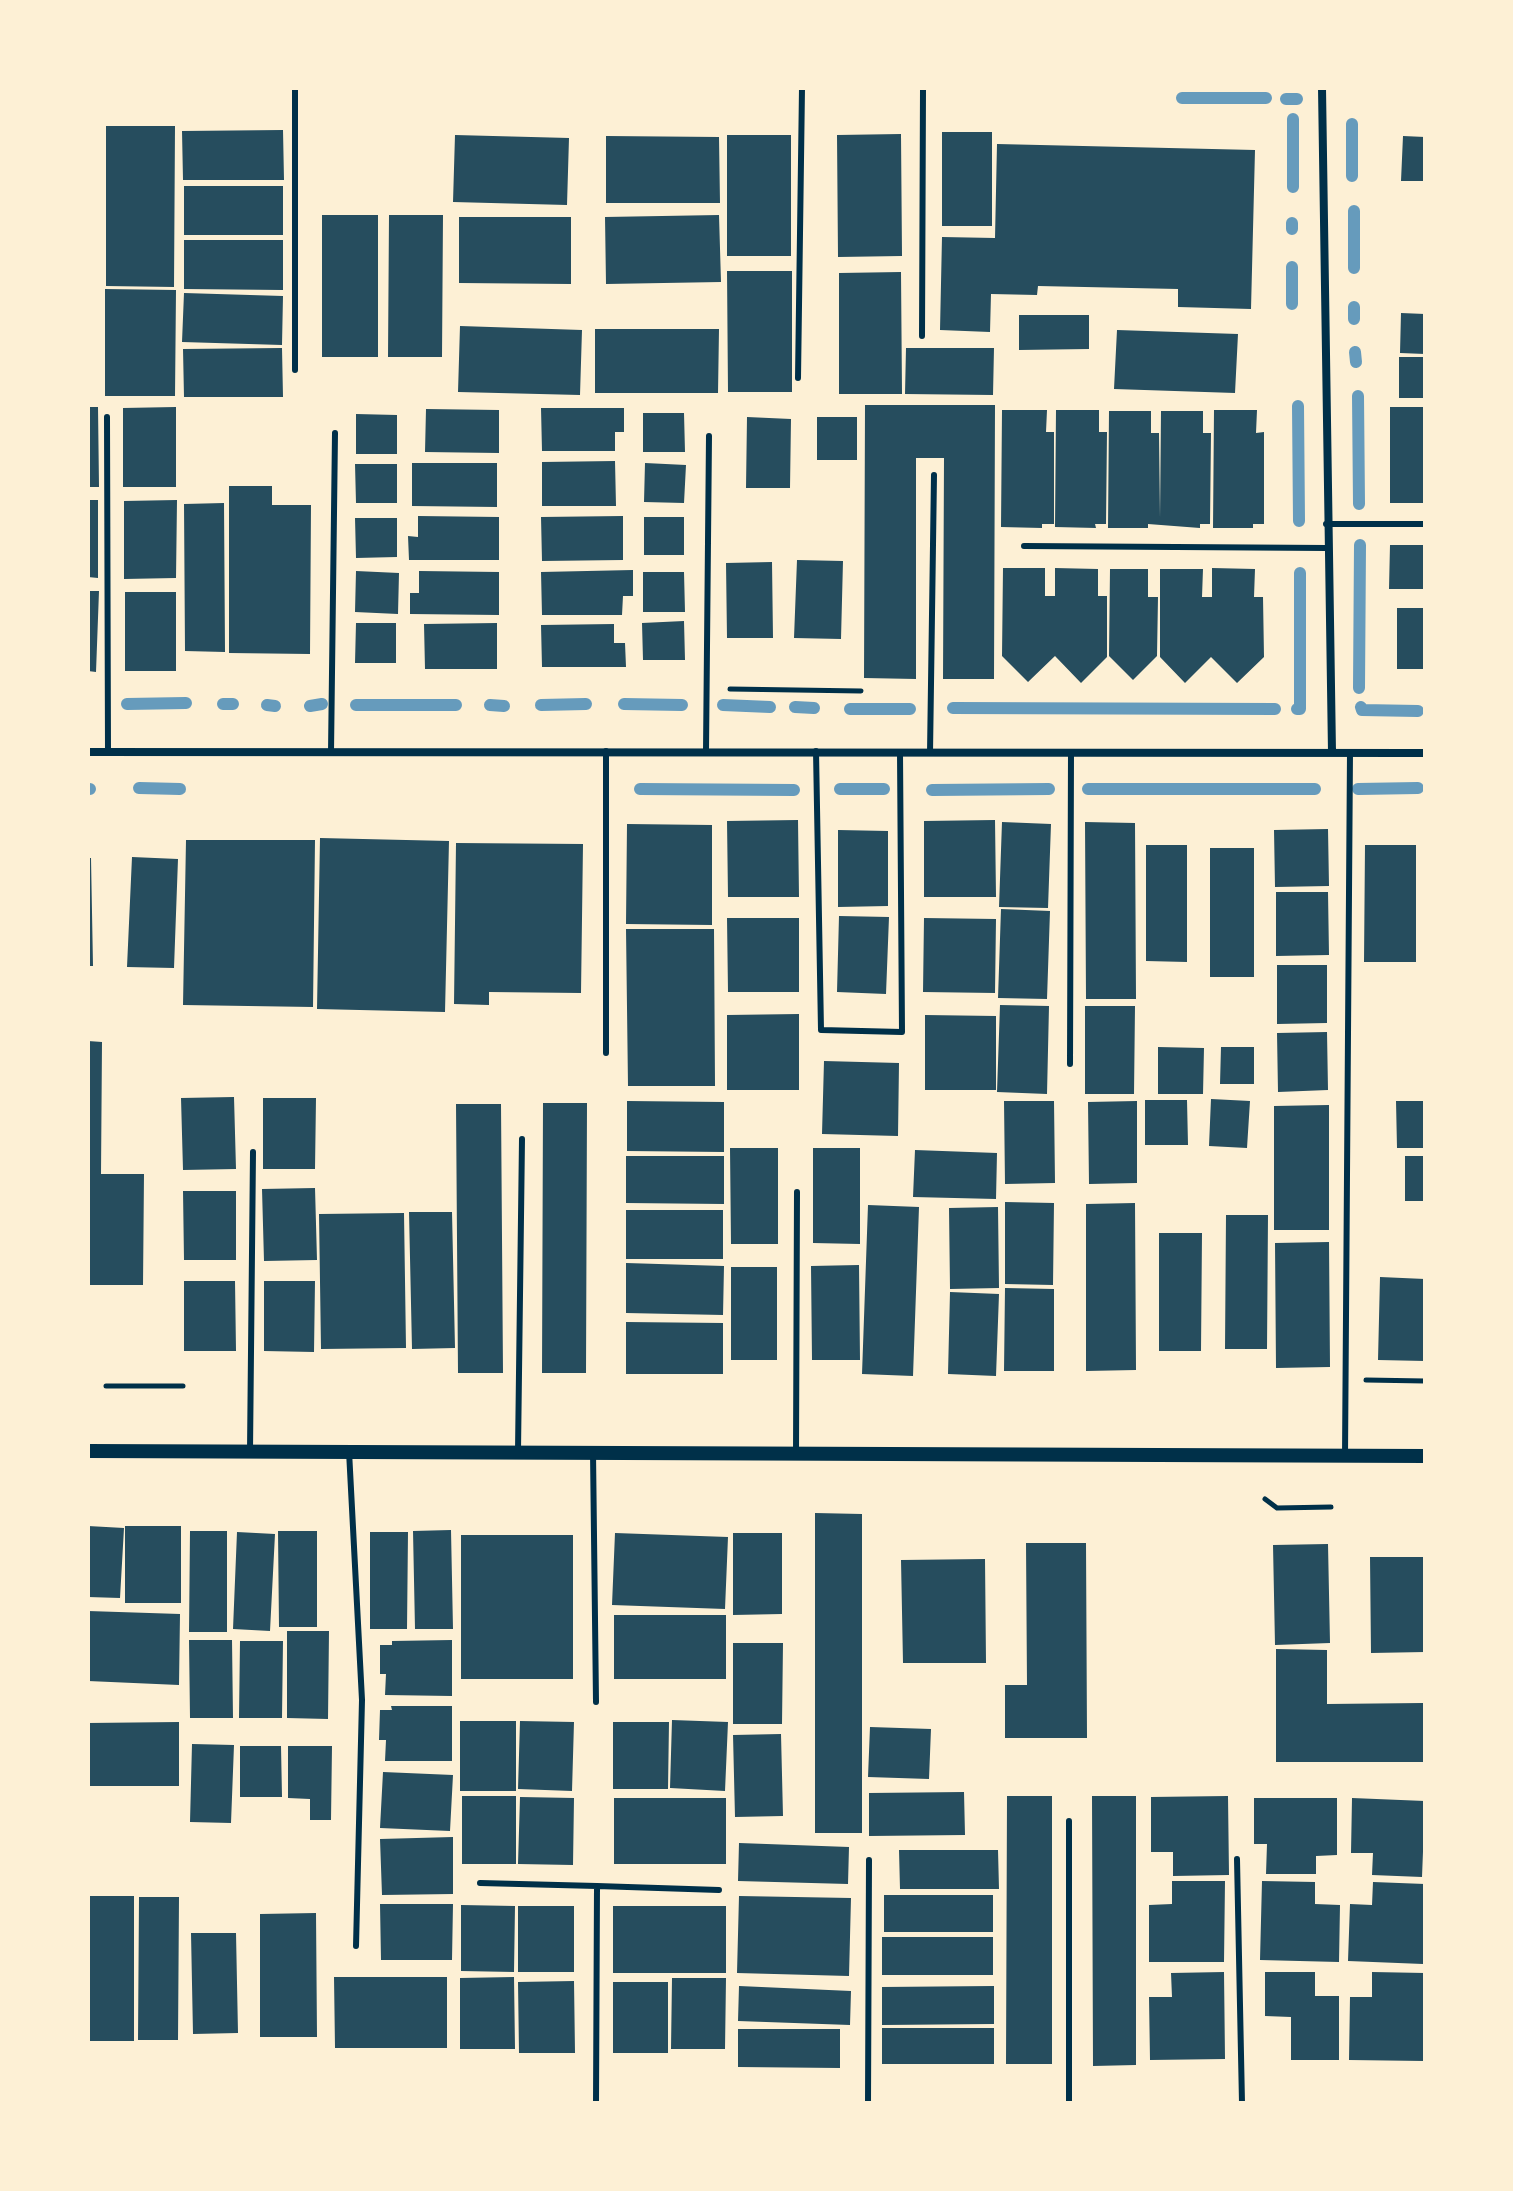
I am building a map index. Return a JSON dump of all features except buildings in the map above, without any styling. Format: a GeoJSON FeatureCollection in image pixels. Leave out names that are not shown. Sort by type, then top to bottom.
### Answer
{"type":"FeatureCollection","features":[{"type":"Feature","properties":{"kind":"street"},"geometry":{"type":"LineString","coordinates":[[1322,88],[1326,524],[1332,752]]}},
{"type":"Feature","properties":{"kind":"street"},"geometry":{"type":"LineString","coordinates":[[88,752],[1425,753]]}},
{"type":"Feature","properties":{"kind":"street"},"geometry":{"type":"LineString","coordinates":[[88,1451],[1425,1456]]}},
{"type":"Feature","properties":{"kind":"lane"},"geometry":{"type":"LineString","coordinates":[[295,88],[295,370]]}},
{"type":"Feature","properties":{"kind":"lane"},"geometry":{"type":"LineString","coordinates":[[798,378],[802,88]]}},
{"type":"Feature","properties":{"kind":"lane"},"geometry":{"type":"LineString","coordinates":[[922,336],[923,88]]}},
{"type":"Feature","properties":{"kind":"lane"},"geometry":{"type":"LineString","coordinates":[[107,417],[108,753]]}},
{"type":"Feature","properties":{"kind":"lane"},"geometry":{"type":"LineString","coordinates":[[331,752],[335,433]]}},
{"type":"Feature","properties":{"kind":"lane"},"geometry":{"type":"LineString","coordinates":[[706,751],[709,436]]}},
{"type":"Feature","properties":{"kind":"lane"},"geometry":{"type":"LineString","coordinates":[[930,753],[934,475]]}},
{"type":"Feature","properties":{"kind":"lane"},"geometry":{"type":"LineString","coordinates":[[1326,524],[1425,524]]}},
{"type":"Feature","properties":{"kind":"lane"},"geometry":{"type":"LineString","coordinates":[[1024,546],[1327,548]]}},
{"type":"Feature","properties":{"kind":"lane"},"geometry":{"type":"LineString","coordinates":[[606,751],[606,1053]]}},
{"type":"Feature","properties":{"kind":"lane"},"geometry":{"type":"LineString","coordinates":[[816,751],[821,1030],[902,1032],[900,753]]}},
{"type":"Feature","properties":{"kind":"lane"},"geometry":{"type":"LineString","coordinates":[[1070,1064],[1071,752]]}},
{"type":"Feature","properties":{"kind":"lane"},"geometry":{"type":"LineString","coordinates":[[1345,1456],[1350,752]]}},
{"type":"Feature","properties":{"kind":"lane"},"geometry":{"type":"LineString","coordinates":[[518,1452],[522,1139]]}},
{"type":"Feature","properties":{"kind":"lane"},"geometry":{"type":"LineString","coordinates":[[250,1451],[253,1152]]}},
{"type":"Feature","properties":{"kind":"lane"},"geometry":{"type":"LineString","coordinates":[[796,1453],[797,1192]]}},
{"type":"Feature","properties":{"kind":"lane"},"geometry":{"type":"LineString","coordinates":[[349,1451],[362,1700],[356,1946]]}},
{"type":"Feature","properties":{"kind":"lane"},"geometry":{"type":"LineString","coordinates":[[593,1452],[596,1702]]}},
{"type":"Feature","properties":{"kind":"lane"},"geometry":{"type":"LineString","coordinates":[[1069,1821],[1069,2103]]}},
{"type":"Feature","properties":{"kind":"lane"},"geometry":{"type":"LineString","coordinates":[[1237,1859],[1242,2103]]}},
{"type":"Feature","properties":{"kind":"lane"},"geometry":{"type":"LineString","coordinates":[[868,2103],[869,1860]]}},
{"type":"Feature","properties":{"kind":"lane"},"geometry":{"type":"LineString","coordinates":[[480,1883],[719,1890]]}},
{"type":"Feature","properties":{"kind":"lane"},"geometry":{"type":"LineString","coordinates":[[596,2103],[597,1886]]}},
{"type":"Feature","properties":{"kind":"path"},"geometry":{"type":"LineString","coordinates":[[706,689],[861,691]]}},
{"type":"Feature","properties":{"kind":"path"},"geometry":{"type":"LineString","coordinates":[[1365,1380],[1425,1381]]}},
{"type":"Feature","properties":{"kind":"path"},"geometry":{"type":"LineString","coordinates":[[106,1386],[183,1386]]}},
{"type":"Feature","properties":{"kind":"path"},"geometry":{"type":"LineString","coordinates":[[1265,1499],[1277,1508],[1331,1507]]}},
{"type":"Feature","properties":{"kind":"waterway"},"geometry":{"type":"LineString","coordinates":[[1182,98],[1266,98]]}},
{"type":"Feature","properties":{"kind":"waterway"},"geometry":{"type":"LineString","coordinates":[[1286,99],[1297,99]]}},
{"type":"Feature","properties":{"kind":"waterway"},"geometry":{"type":"LineString","coordinates":[[1293,119],[1293,187]]}},
{"type":"Feature","properties":{"kind":"waterway"},"geometry":{"type":"LineString","coordinates":[[1352,124],[1352,176]]}},
{"type":"Feature","properties":{"kind":"waterway"},"geometry":{"type":"LineString","coordinates":[[1354,211],[1354,268]]}},
{"type":"Feature","properties":{"kind":"waterway"},"geometry":{"type":"LineString","coordinates":[[1292,223],[1292,229]]}},
{"type":"Feature","properties":{"kind":"waterway"},"geometry":{"type":"LineString","coordinates":[[1292,267],[1292,304]]}},
{"type":"Feature","properties":{"kind":"waterway"},"geometry":{"type":"LineString","coordinates":[[1354,307],[1354,319]]}},
{"type":"Feature","properties":{"kind":"waterway"},"geometry":{"type":"LineString","coordinates":[[1355,352],[1356,362]]}},
{"type":"Feature","properties":{"kind":"waterway"},"geometry":{"type":"LineString","coordinates":[[1358,396],[1359,504]]}},
{"type":"Feature","properties":{"kind":"waterway"},"geometry":{"type":"LineString","coordinates":[[1298,406],[1299,521]]}},
{"type":"Feature","properties":{"kind":"waterway"},"geometry":{"type":"LineString","coordinates":[[1359,688],[1360,545]]}},
{"type":"Feature","properties":{"kind":"waterway"},"geometry":{"type":"LineString","coordinates":[[1297,709],[1300,709],[1300,573]]}},
{"type":"Feature","properties":{"kind":"waterway"},"geometry":{"type":"LineString","coordinates":[[127,704],[186,703]]}},
{"type":"Feature","properties":{"kind":"waterway"},"geometry":{"type":"LineString","coordinates":[[223,704],[233,704]]}},
{"type":"Feature","properties":{"kind":"waterway"},"geometry":{"type":"LineString","coordinates":[[310,706],[322,704]]}},
{"type":"Feature","properties":{"kind":"waterway"},"geometry":{"type":"LineString","coordinates":[[541,705],[586,704]]}},
{"type":"Feature","properties":{"kind":"waterway"},"geometry":{"type":"LineString","coordinates":[[624,704],[682,705]]}},
{"type":"Feature","properties":{"kind":"waterway"},"geometry":{"type":"LineString","coordinates":[[267,705],[275,706]]}},
{"type":"Feature","properties":{"kind":"waterway"},"geometry":{"type":"LineString","coordinates":[[356,705],[456,705]]}},
{"type":"Feature","properties":{"kind":"waterway"},"geometry":{"type":"LineString","coordinates":[[490,705],[504,706]]}},
{"type":"Feature","properties":{"kind":"waterway"},"geometry":{"type":"LineString","coordinates":[[723,705],[770,707]]}},
{"type":"Feature","properties":{"kind":"waterway"},"geometry":{"type":"LineString","coordinates":[[795,707],[814,708]]}},
{"type":"Feature","properties":{"kind":"waterway"},"geometry":{"type":"LineString","coordinates":[[1361,707],[1362,710],[1418,711]]}},
{"type":"Feature","properties":{"kind":"waterway"},"geometry":{"type":"LineString","coordinates":[[953,708],[1275,709]]}},
{"type":"Feature","properties":{"kind":"waterway"},"geometry":{"type":"LineString","coordinates":[[850,709],[910,709]]}},
{"type":"Feature","properties":{"kind":"waterway"},"geometry":{"type":"LineString","coordinates":[[139,788],[180,789]]}},
{"type":"Feature","properties":{"kind":"waterway"},"geometry":{"type":"LineString","coordinates":[[1358,789],[1418,788]]}},
{"type":"Feature","properties":{"kind":"waterway"},"geometry":{"type":"LineString","coordinates":[[640,789],[794,790]]}},
{"type":"Feature","properties":{"kind":"waterway"},"geometry":{"type":"LineString","coordinates":[[840,789],[884,789]]}},
{"type":"Feature","properties":{"kind":"waterway"},"geometry":{"type":"LineString","coordinates":[[932,790],[1049,789]]}},
{"type":"Feature","properties":{"kind":"waterway"},"geometry":{"type":"LineString","coordinates":[[1088,789],[1315,789]]}}]}
